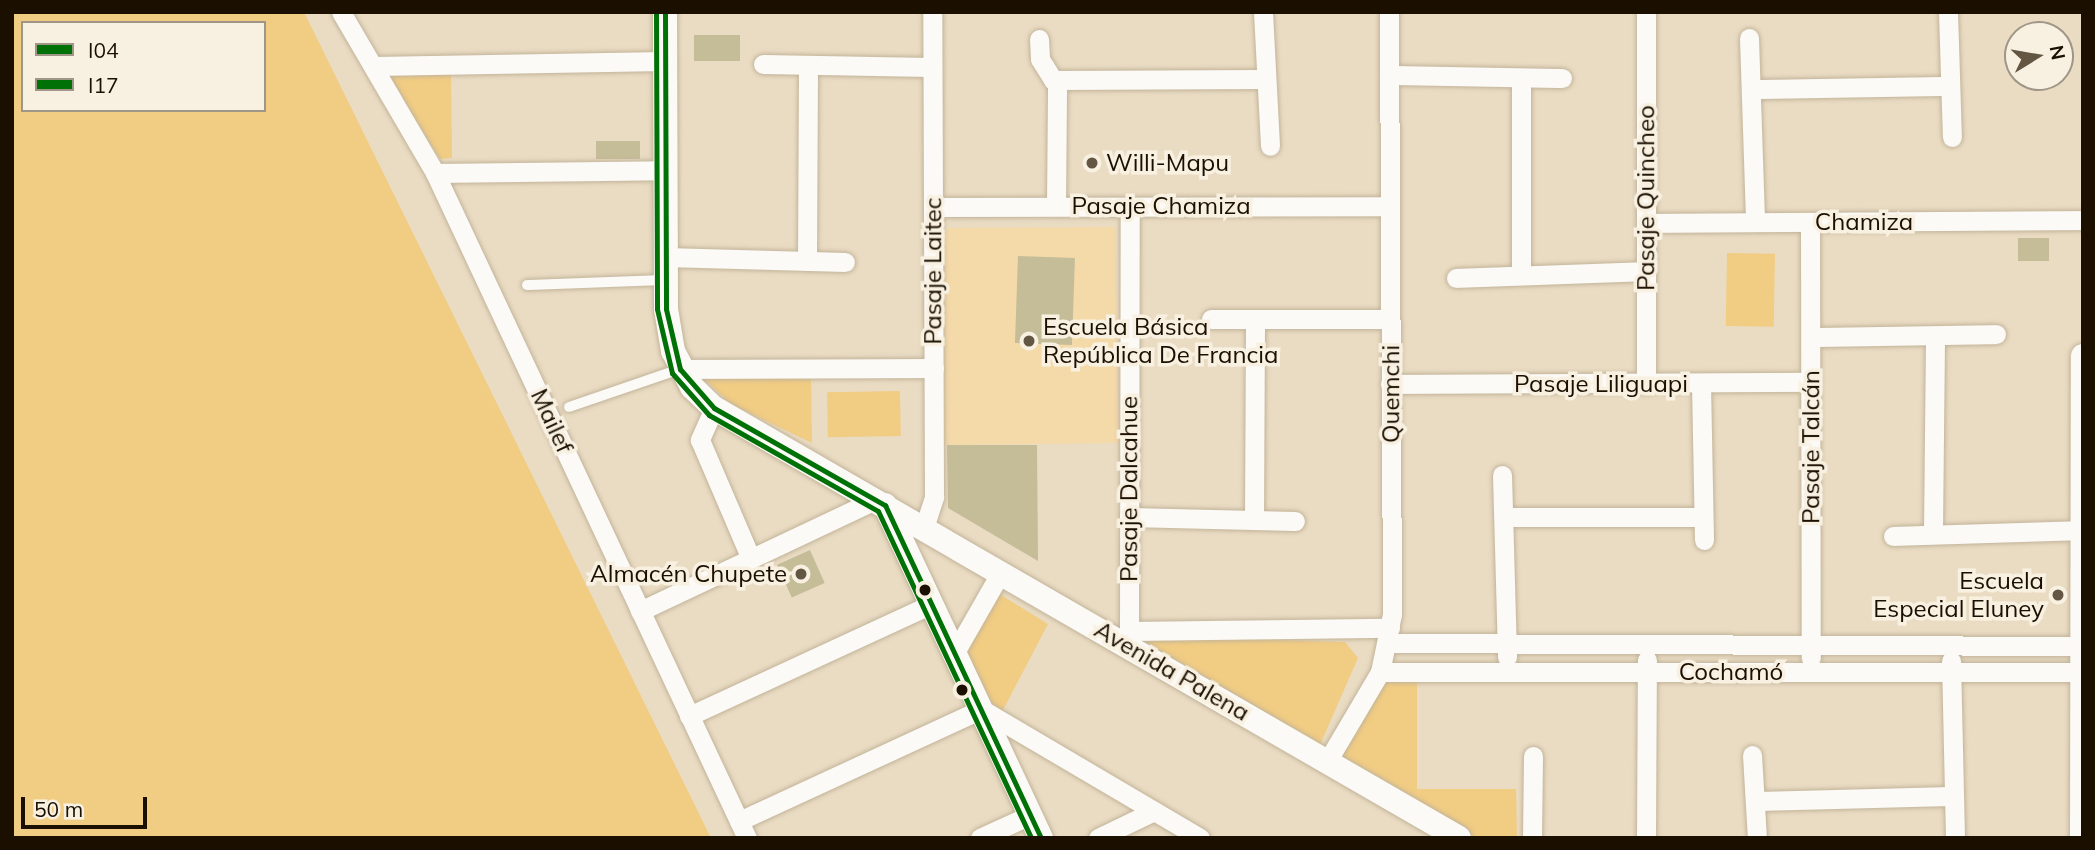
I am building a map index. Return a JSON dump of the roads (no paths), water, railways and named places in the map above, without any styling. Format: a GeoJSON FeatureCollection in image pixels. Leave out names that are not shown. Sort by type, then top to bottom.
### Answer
{"type":"FeatureCollection","features":[{"type":"Feature","properties":{"kind":"street","name":"Mailef"},"geometry":{"type":"LineString","coordinates":[[341,12],[435,173],[743,829]]}},
{"type":"Feature","properties":{"kind":"street"},"geometry":{"type":"LineString","coordinates":[[665,12],[666,268],[670,339],[680,369],[933,368]]}},
{"type":"Feature","properties":{"kind":"street","name":"Pasaje Laitec"},"geometry":{"type":"LineString","coordinates":[[924,528],[934,497],[932,12]]}},
{"type":"Feature","properties":{"kind":"street"},"geometry":{"type":"LineString","coordinates":[[1263,12],[1263,79],[1270,146]]}},
{"type":"Feature","properties":{"kind":"street","name":"Quemchi"},"geometry":{"type":"LineString","coordinates":[[1328,760],[1380,672],[1389,636],[1389,12]]}},
{"type":"Feature","properties":{"kind":"street","name":"Pasaje Quincheo"},"geometry":{"type":"LineString","coordinates":[[1646,12],[1646,384]]}},
{"type":"Feature","properties":{"kind":"street"},"geometry":{"type":"LineString","coordinates":[[1948,12],[1948,86],[1952,137]]}},
{"type":"Feature","properties":{"kind":"street"},"geometry":{"type":"LineString","coordinates":[[1749,38],[1754,89],[1755,222]]}},
{"type":"Feature","properties":{"kind":"street"},"geometry":{"type":"LineString","coordinates":[[1039,39],[1044,66],[1057,80],[1056,206]]}},
{"type":"Feature","properties":{"kind":"street"},"geometry":{"type":"LineString","coordinates":[[373,66],[665,61]]}},
{"type":"Feature","properties":{"kind":"street"},"geometry":{"type":"LineString","coordinates":[[763,64],[808,67],[932,67]]}},
{"type":"Feature","properties":{"kind":"street"},"geometry":{"type":"LineString","coordinates":[[807,261],[808,67]]}},
{"type":"Feature","properties":{"kind":"street"},"geometry":{"type":"LineString","coordinates":[[1389,75],[1562,78]]}},
{"type":"Feature","properties":{"kind":"street"},"geometry":{"type":"LineString","coordinates":[[1521,78],[1521,271]]}},
{"type":"Feature","properties":{"kind":"street"},"geometry":{"type":"LineString","coordinates":[[1057,80],[1263,79]]}},
{"type":"Feature","properties":{"kind":"street"},"geometry":{"type":"LineString","coordinates":[[1754,89],[1948,86]]}},
{"type":"Feature","properties":{"kind":"street"},"geometry":{"type":"LineString","coordinates":[[435,173],[666,170]]}},
{"type":"Feature","properties":{"kind":"street","name":"Pasaje Dalcahue"},"geometry":{"type":"LineString","coordinates":[[1126,637],[1130,206]]}},
{"type":"Feature","properties":{"kind":"street","name":"Pasaje Chamiza"},"geometry":{"type":"LineString","coordinates":[[933,207],[1390,206]]}},
{"type":"Feature","properties":{"kind":"street","name":"Chamiza"},"geometry":{"type":"LineString","coordinates":[[1646,223],[2083,220]]}},
{"type":"Feature","properties":{"kind":"street","name":"Pasaje Talcán"},"geometry":{"type":"LineString","coordinates":[[1810,222],[1811,672]]}},
{"type":"Feature","properties":{"kind":"street"},"geometry":{"type":"LineString","coordinates":[[666,268],[807,261],[845,262]]}},
{"type":"Feature","properties":{"kind":"street"},"geometry":{"type":"LineString","coordinates":[[1456,278],[1521,271],[1646,271]]}},
{"type":"Feature","properties":{"kind":"street"},"geometry":{"type":"LineString","coordinates":[[1211,318],[1255,322],[1390,319]]}},
{"type":"Feature","properties":{"kind":"street"},"geometry":{"type":"LineString","coordinates":[[1254,517],[1255,322]]}},
{"type":"Feature","properties":{"kind":"street"},"geometry":{"type":"LineString","coordinates":[[1811,337],[1996,334]]}},
{"type":"Feature","properties":{"kind":"street"},"geometry":{"type":"LineString","coordinates":[[1933,530],[1934,336]]}},
{"type":"Feature","properties":{"kind":"street"},"geometry":{"type":"LineString","coordinates":[[2082,838],[2083,356]]}},
{"type":"Feature","properties":{"kind":"street","name":"Avenida Palena"},"geometry":{"type":"LineString","coordinates":[[680,369],[714,408],[1001,572],[1126,637],[1459,838]]}},
{"type":"Feature","properties":{"kind":"street"},"geometry":{"type":"LineString","coordinates":[[1701,383],[1704,540]]}},
{"type":"Feature","properties":{"kind":"street","name":"Pasaje Liliguapi"},"geometry":{"type":"LineString","coordinates":[[1391,384],[1811,383]]}},
{"type":"Feature","properties":{"kind":"street"},"geometry":{"type":"LineString","coordinates":[[714,408],[701,428],[702,446],[751,559]]}},
{"type":"Feature","properties":{"kind":"street"},"geometry":{"type":"LineString","coordinates":[[1502,475],[1507,517],[1507,672]]}},
{"type":"Feature","properties":{"kind":"street"},"geometry":{"type":"LineString","coordinates":[[640,611],[880,502],[1041,838]]}},
{"type":"Feature","properties":{"kind":"street"},"geometry":{"type":"LineString","coordinates":[[1129,517],[1254,517],[1295,521]]}},
{"type":"Feature","properties":{"kind":"street"},"geometry":{"type":"LineString","coordinates":[[1507,517],[1702,517]]}},
{"type":"Feature","properties":{"kind":"street"},"geometry":{"type":"LineString","coordinates":[[1893,536],[1933,530],[2083,530]]}},
{"type":"Feature","properties":{"kind":"street"},"geometry":{"type":"LineString","coordinates":[[954,654],[1001,572]]}},
{"type":"Feature","properties":{"kind":"street"},"geometry":{"type":"LineString","coordinates":[[689,716],[931,604]]}},
{"type":"Feature","properties":{"kind":"street","name":"Cochamó"},"geometry":{"type":"LineString","coordinates":[[1126,637],[1389,636],[1507,645],[2082,646]]}},
{"type":"Feature","properties":{"kind":"street"},"geometry":{"type":"LineString","coordinates":[[1646,838],[1647,645]]}},
{"type":"Feature","properties":{"kind":"street"},"geometry":{"type":"LineString","coordinates":[[1951,646],[1951,796],[1955,838]]}},
{"type":"Feature","properties":{"kind":"street","name":"Cochamó"},"geometry":{"type":"LineString","coordinates":[[1380,672],[2082,672]]}},
{"type":"Feature","properties":{"kind":"street"},"geometry":{"type":"LineString","coordinates":[[981,709],[1200,838]]}},
{"type":"Feature","properties":{"kind":"street"},"geometry":{"type":"LineString","coordinates":[[743,829],[981,709]]}},
{"type":"Feature","properties":{"kind":"street"},"geometry":{"type":"LineString","coordinates":[[1752,755],[1757,801],[1757,838]]}},
{"type":"Feature","properties":{"kind":"street"},"geometry":{"type":"LineString","coordinates":[[1532,838],[1533,757]]}},
{"type":"Feature","properties":{"kind":"street"},"geometry":{"type":"LineString","coordinates":[[1757,801],[1951,796]]}},
{"type":"Feature","properties":{"kind":"street"},"geometry":{"type":"LineString","coordinates":[[1098,838],[1156,813]]}},
{"type":"Feature","properties":{"kind":"street"},"geometry":{"type":"LineString","coordinates":[[1156,813],[1170,838]]}},
{"type":"Feature","properties":{"kind":"street"},"geometry":{"type":"LineString","coordinates":[[981,838],[1030,814]]}},
{"type":"Feature","properties":{"kind":"lane"},"geometry":{"type":"LineString","coordinates":[[527,285],[666,268]]}},
{"type":"Feature","properties":{"kind":"lane"},"geometry":{"type":"LineString","coordinates":[[569,407],[680,369]]}},
{"type":"Feature","properties":{"kind":"place","name":"Willi-Mapu"},"geometry":{"type":"Point","coordinates":[1092,163]}},
{"type":"Feature","properties":{"kind":"place","name":"Escuela Básica República De Francia"},"geometry":{"type":"Point","coordinates":[1029,341]}},
{"type":"Feature","properties":{"kind":"place","name":"Almacén Chupete"},"geometry":{"type":"Point","coordinates":[801,574]}},
{"type":"Feature","properties":{"kind":"place","name":"Escuela Especial Eluney"},"geometry":{"type":"Point","coordinates":[2058,595]}}]}
